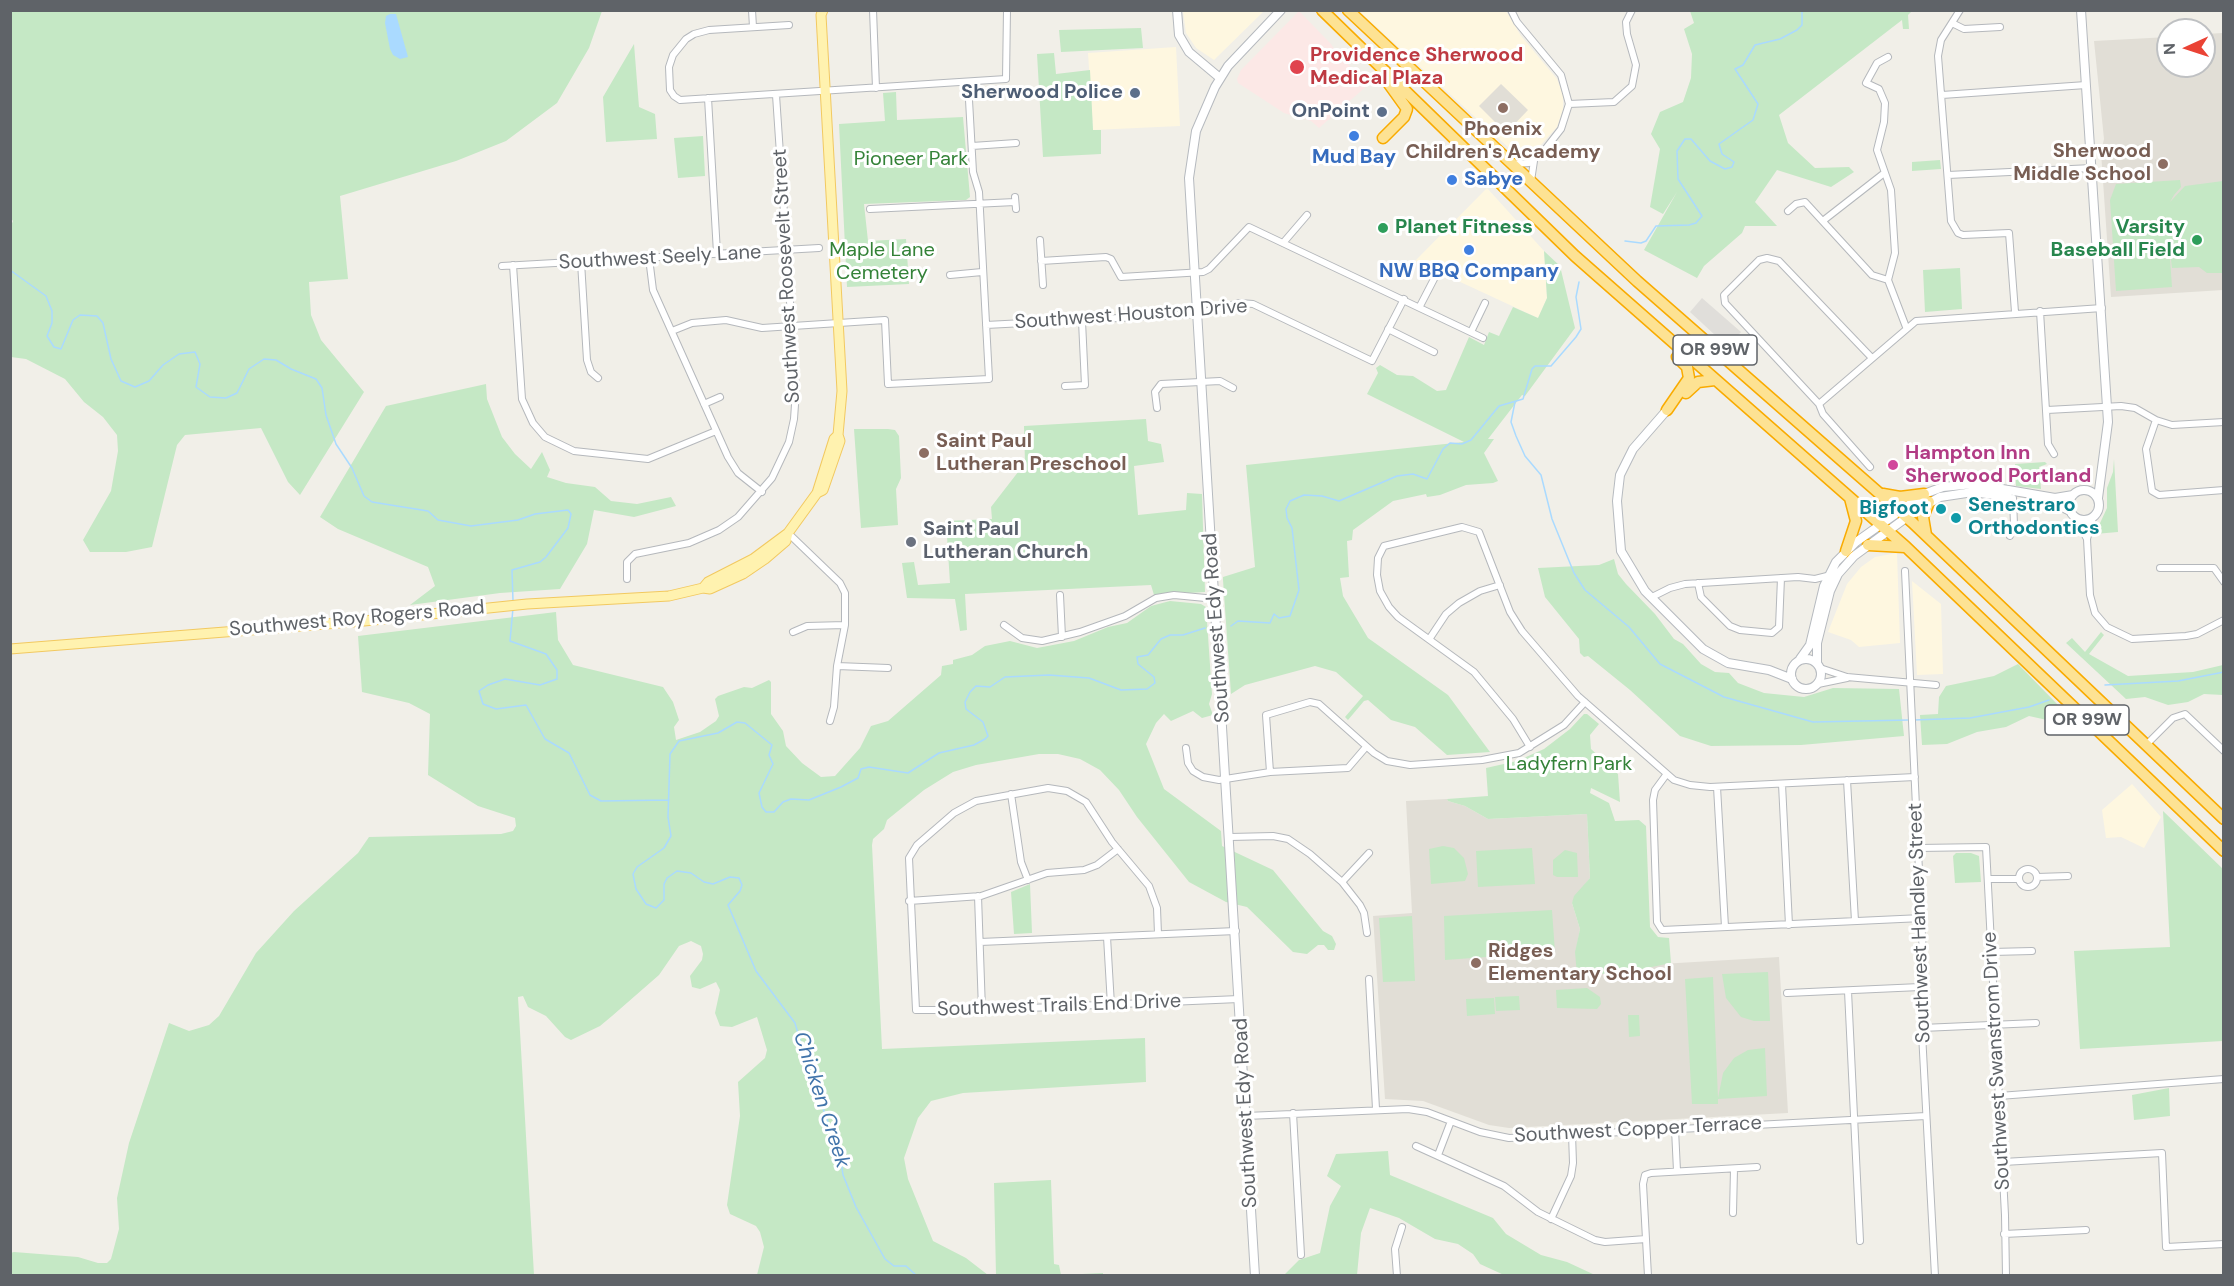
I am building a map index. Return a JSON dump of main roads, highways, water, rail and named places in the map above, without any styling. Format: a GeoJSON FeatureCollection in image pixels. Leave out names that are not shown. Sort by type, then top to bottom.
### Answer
{"type":"FeatureCollection","features":[{"type":"Feature","properties":{"kind":"highway","name":"OR 99W"},"geometry":{"type":"LineString","coordinates":[[1322,10],[1389,78],[1567,248],[1906,547],[2223,851]]}},
{"type":"Feature","properties":{"kind":"highway","name":"OR 99W"},"geometry":{"type":"LineString","coordinates":[[1348,10],[1652,295],[1926,535],[2223,819]]}},
{"type":"Feature","properties":{"kind":"highway"},"geometry":{"type":"LineString","coordinates":[[1383,138],[1404,117],[1407,109],[1390,87],[1389,78]]}},
{"type":"Feature","properties":{"kind":"highway"},"geometry":{"type":"LineString","coordinates":[[1663,335],[1675,356],[1688,367],[1690,375],[1686,385],[1667,410]]}},
{"type":"Feature","properties":{"kind":"highway"},"geometry":{"type":"LineString","coordinates":[[1667,410],[1671,410],[1698,381],[1714,380]]}},
{"type":"Feature","properties":{"kind":"highway"},"geometry":{"type":"LineString","coordinates":[[1879,493],[1896,497],[1927,498],[1923,517],[1926,535]]}},
{"type":"Feature","properties":{"kind":"highway"},"geometry":{"type":"LineString","coordinates":[[1846,550],[1857,521],[1849,498]]}},
{"type":"Feature","properties":{"kind":"highway"},"geometry":{"type":"LineString","coordinates":[[1868,545],[1906,547]]}},
{"type":"Feature","properties":{"kind":"main road"},"geometry":{"type":"LineString","coordinates":[[1177,10],[1179,35],[1189,52],[1220,78]]}},
{"type":"Feature","properties":{"kind":"main road","name":"Southwest Edy Road"},"geometry":{"type":"LineString","coordinates":[[1255,1275],[1227,780],[1189,185],[1191,155],[1201,116],[1220,78],[1234,59],[1281,10]]}},
{"type":"Feature","properties":{"kind":"main road"},"geometry":{"type":"LineString","coordinates":[[1927,498],[1965,492],[2013,498],[2058,505],[2086,520],[2093,517],[2099,508],[2100,475],[2107,440],[2107,407],[2081,10]]}},
{"type":"Feature","properties":{"kind":"main road","name":"Southwest Roy Rogers Road"},"geometry":{"type":"LineString","coordinates":[[10,649],[364,621],[494,606],[657,597],[703,588],[708,582],[753,559],[788,533],[817,493],[823,490],[833,467],[840,441],[838,435],[842,401],[821,12]]}},
{"type":"Feature","properties":{"kind":"main road"},"geometry":{"type":"LineString","coordinates":[[1667,410],[1630,453],[1621,471],[1617,489],[1621,551],[1630,569],[1652,597],[1703,649],[1728,663],[1768,670],[1792,679],[1801,688],[1810,688],[1818,684],[1821,678],[1818,643],[1830,591],[1842,568],[1884,528]]}},
{"type":"Feature","properties":{"kind":"main road"},"geometry":{"type":"LineString","coordinates":[[1792,679],[1797,663],[1810,645],[1827,576],[1846,550],[1884,528],[1943,487],[1973,484],[2059,498],[2082,490],[2100,475]]}},
{"type":"Feature","properties":{"kind":"main road"},"geometry":{"type":"LineString","coordinates":[[2082,490],[2091,491],[2098,498]]}},
{"type":"Feature","properties":{"kind":"main road"},"geometry":{"type":"LineString","coordinates":[[2073,495],[2069,502],[2073,515]]}},
{"type":"Feature","properties":{"kind":"main road"},"geometry":{"type":"LineString","coordinates":[[1768,670],[1809,659],[1819,665]]}},
{"type":"Feature","properties":{"kind":"water"},"geometry":{"type":"Polygon","coordinates":[[[396,14],[408,57],[400,59],[393,55],[390,49],[385,23],[386,16],[396,14]]]}},
{"type":"Feature","properties":{"kind":"waterway"},"geometry":{"type":"LineString","coordinates":[[1625,241],[1641,243],[1646,241],[1656,226],[1689,225],[1696,223],[1702,216],[1678,179],[1677,151],[1685,139],[1691,139],[1710,161],[1725,169],[1732,167],[1734,162],[1722,154],[1719,144],[1753,120],[1758,104],[1735,69],[1743,65],[1755,45],[1780,39],[1797,30],[1802,25],[1802,10]]}},
{"type":"Feature","properties":{"kind":"waterway","name":"Chicken Creek"},"geometry":{"type":"LineString","coordinates":[[10,270],[46,296],[52,311],[52,323],[47,336],[54,347],[61,349],[73,320],[80,315],[97,316],[103,323],[111,359],[121,381],[135,387],[149,381],[163,365],[179,354],[195,352],[200,364],[196,387],[210,397],[226,398],[237,393],[249,369],[264,359],[276,360],[316,379],[322,388],[326,415],[336,444],[352,468],[364,496],[372,502],[428,511],[438,520],[471,526],[568,510],[571,514],[568,528],[546,557],[540,562],[512,570],[513,601]]}},
{"type":"Feature","properties":{"kind":"waterway"},"geometry":{"type":"LineString","coordinates":[[1231,626],[1238,621],[1270,623],[1274,614],[1279,618],[1290,616],[1299,590],[1292,528],[1286,509],[1290,501],[1304,495],[1322,496],[1339,501],[1397,476],[1413,474],[1427,479],[1443,449],[1450,443],[1462,444],[1471,440],[1499,406],[1523,399],[1532,369],[1535,366],[1551,366],[1576,337],[1581,329],[1576,297],[1579,282]]}},
{"type":"Feature","properties":{"kind":"waterway"},"geometry":{"type":"LineString","coordinates":[[1515,402],[1511,422],[1525,456],[1541,475],[1552,519],[1574,573],[1585,590],[1629,627],[1660,664],[1724,697],[1813,722],[1909,720]]}},
{"type":"Feature","properties":{"kind":"waterway","name":"Chicken Creek"},"geometry":{"type":"LineString","coordinates":[[513,608],[510,641],[546,654],[557,670],[557,679],[540,685],[505,679],[479,691],[483,704],[496,709],[526,705],[545,739],[569,753],[590,795],[601,801],[669,800]]}},
{"type":"Feature","properties":{"kind":"waterway"},"geometry":{"type":"LineString","coordinates":[[917,1276],[906,1266],[894,1266],[885,1259],[856,1207],[843,1175],[840,1154],[809,1071],[795,1023],[756,971],[728,905],[740,891],[742,885],[739,878],[730,877],[713,884],[704,882],[691,873],[677,871],[667,878],[664,884],[664,900],[656,908],[646,904],[636,889],[633,874],[637,867],[664,848],[671,836],[668,817],[670,754],[679,741],[718,733],[737,722],[745,723],[772,745],[769,755],[773,764],[759,793],[762,807],[766,812],[774,812],[783,802],[791,799],[809,800],[841,787],[858,778],[861,769],[869,767],[908,773],[939,753],[974,745],[985,739],[988,736],[983,722],[966,709],[965,702],[976,686],[990,687],[1005,677],[1049,675],[1089,678],[1121,690],[1147,689],[1155,683],[1154,677],[1138,664],[1137,657],[1148,655],[1161,639],[1170,635],[1183,635],[1205,628]]}},
{"type":"Feature","properties":{"kind":"waterway"},"geometry":{"type":"LineString","coordinates":[[2105,685],[2178,681],[2224,672]]}},
{"type":"Feature","properties":{"kind":"waterway"},"geometry":{"type":"LineString","coordinates":[[1913,720],[1970,718],[2029,707],[2049,700]]}},
{"type":"Feature","properties":{"kind":"place","name":"Providence Sherwood Medical Plaza"},"geometry":{"type":"Point","coordinates":[1297,67]}},
{"type":"Feature","properties":{"kind":"place","name":"Sherwood Police"},"geometry":{"type":"Point","coordinates":[1135,93]}},
{"type":"Feature","properties":{"kind":"place","name":"Phoenix Children's Academy"},"geometry":{"type":"Point","coordinates":[1503,108]}},
{"type":"Feature","properties":{"kind":"place","name":"OnPoint"},"geometry":{"type":"Point","coordinates":[1382,112]}},
{"type":"Feature","properties":{"kind":"place","name":"Mud Bay"},"geometry":{"type":"Point","coordinates":[1354,136]}},
{"type":"Feature","properties":{"kind":"place","name":"Sherwood Middle School"},"geometry":{"type":"Point","coordinates":[2163,164]}},
{"type":"Feature","properties":{"kind":"place","name":"Sabye"},"geometry":{"type":"Point","coordinates":[1452,180]}},
{"type":"Feature","properties":{"kind":"place","name":"Planet Fitness"},"geometry":{"type":"Point","coordinates":[1383,228]}},
{"type":"Feature","properties":{"kind":"place","name":"Varsity Baseball Field"},"geometry":{"type":"Point","coordinates":[2197,240]}},
{"type":"Feature","properties":{"kind":"place","name":"NW BBQ Company"},"geometry":{"type":"Point","coordinates":[1469,250]}},
{"type":"Feature","properties":{"kind":"place","name":"Saint Paul Lutheran Preschool"},"geometry":{"type":"Point","coordinates":[924,453]}},
{"type":"Feature","properties":{"kind":"place","name":"Hampton Inn Sherwood Portland"},"geometry":{"type":"Point","coordinates":[1893,465]}},
{"type":"Feature","properties":{"kind":"place","name":"Bigfoot"},"geometry":{"type":"Point","coordinates":[1941,509]}},
{"type":"Feature","properties":{"kind":"place","name":"Senestraro Orthodontics"},"geometry":{"type":"Point","coordinates":[1956,518]}},
{"type":"Feature","properties":{"kind":"place","name":"Saint Paul Lutheran Church"},"geometry":{"type":"Point","coordinates":[911,542]}},
{"type":"Feature","properties":{"kind":"place","name":"Ridges Elementary School"},"geometry":{"type":"Point","coordinates":[1476,963]}},
{"type":"Feature","properties":{"kind":"park label","name":"Pioneer Park"},"geometry":{"type":"Point","coordinates":[911,160]}},
{"type":"Feature","properties":{"kind":"park label","name":"Maple Lane Cemetery"},"geometry":{"type":"Point","coordinates":[882,262]}},
{"type":"Feature","properties":{"kind":"park label","name":"Ladyfern Park"},"geometry":{"type":"Point","coordinates":[1569,765]}}]}
